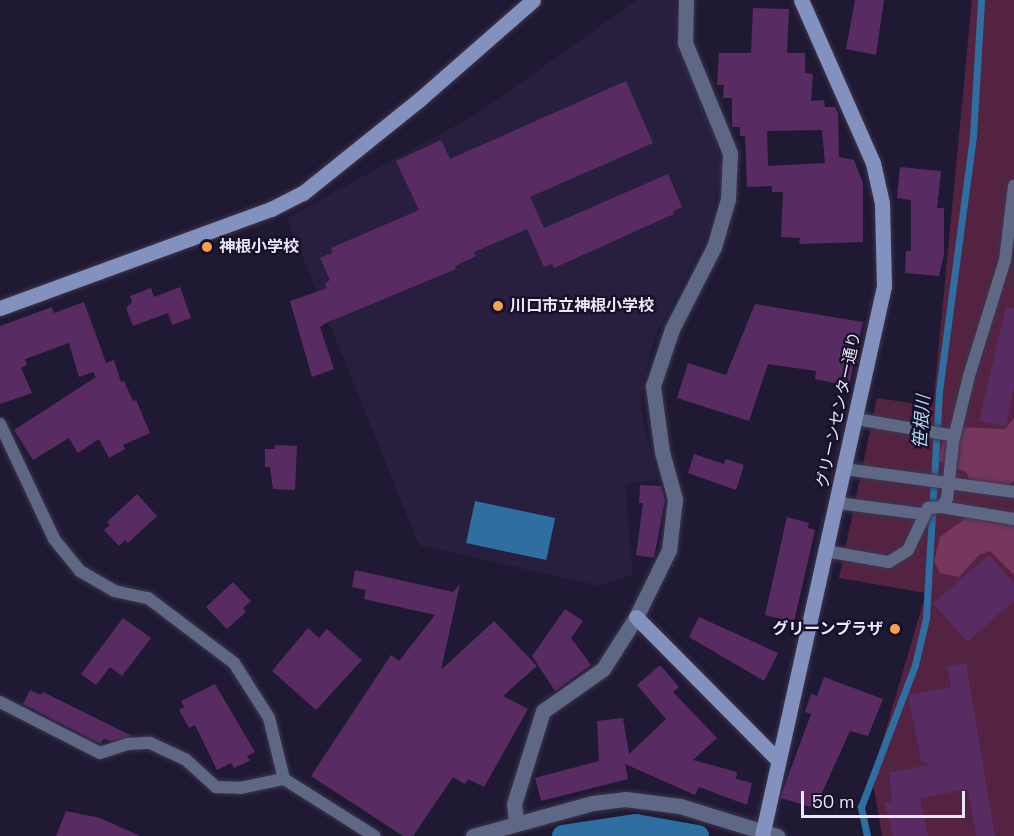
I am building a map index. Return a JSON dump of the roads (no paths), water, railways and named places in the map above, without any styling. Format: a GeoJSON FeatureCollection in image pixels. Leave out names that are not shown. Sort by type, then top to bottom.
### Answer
{"type":"FeatureCollection","features":[{"type":"Feature","properties":{"kind":"street"},"geometry":{"type":"LineString","coordinates":[[0,308],[271,209],[303,193],[420,99],[533,0]]}},
{"type":"Feature","properties":{"kind":"street"},"geometry":{"type":"LineString","coordinates":[[516,822],[514,804],[543,711],[603,669],[636,617],[669,550],[675,499],[662,452],[652,386],[672,329],[714,247],[728,199],[730,153],[685,43],[686,0]]}},
{"type":"Feature","properties":{"kind":"street","name":"グリーンセンター通り"},"geometry":{"type":"LineString","coordinates":[[767,834],[777,759],[838,503],[884,286],[882,203],[873,163],[856,119],[801,0]]}},
{"type":"Feature","properties":{"kind":"street"},"geometry":{"type":"LineString","coordinates":[[636,617],[777,759]]}},
{"type":"Feature","properties":{"kind":"street"},"geometry":{"type":"LineString","coordinates":[[473,836],[516,822],[625,799],[680,806],[767,834]]}},
{"type":"Feature","properties":{"kind":"lane"},"geometry":{"type":"LineString","coordinates":[[941,507],[949,485],[955,436],[979,336],[1000,281],[1014,186]]}},
{"type":"Feature","properties":{"kind":"lane"},"geometry":{"type":"LineString","coordinates":[[856,419],[955,436]]}},
{"type":"Feature","properties":{"kind":"lane"},"geometry":{"type":"LineString","coordinates":[[0,424],[54,539],[80,571],[114,591],[148,597],[234,663],[270,718],[284,779]]}},
{"type":"Feature","properties":{"kind":"lane"},"geometry":{"type":"LineString","coordinates":[[844,469],[1014,492]]}},
{"type":"Feature","properties":{"kind":"lane"},"geometry":{"type":"LineString","coordinates":[[838,503],[923,514]]}},
{"type":"Feature","properties":{"kind":"lane"},"geometry":{"type":"LineString","coordinates":[[825,551],[889,562],[908,550],[923,514],[928,508],[941,507],[1014,519]]}},
{"type":"Feature","properties":{"kind":"lane"},"geometry":{"type":"LineString","coordinates":[[0,702],[100,753],[129,744],[150,743],[185,759],[216,787],[240,788],[284,779],[374,836]]}},
{"type":"Feature","properties":{"kind":"water"},"geometry":{"type":"Polygon","coordinates":[[[475,501],[555,518],[546,560],[466,543],[475,501]]]}},
{"type":"Feature","properties":{"kind":"waterway","name":"笹根川"},"geometry":{"type":"LineString","coordinates":[[867,836],[861,807],[915,665],[926,618],[939,391],[973,136],[981,0]]}},
{"type":"Feature","properties":{"kind":"waterway"},"geometry":{"type":"LineString","coordinates":[[563,836],[636,825],[698,836]]}},
{"type":"Feature","properties":{"kind":"place","name":"神根小学校"},"geometry":{"type":"Point","coordinates":[207,247]}},
{"type":"Feature","properties":{"kind":"place","name":"川口市立神根小学校"},"geometry":{"type":"Point","coordinates":[498,306]}},
{"type":"Feature","properties":{"kind":"place","name":"グリーンプラザ"},"geometry":{"type":"Point","coordinates":[895,629]}}]}
